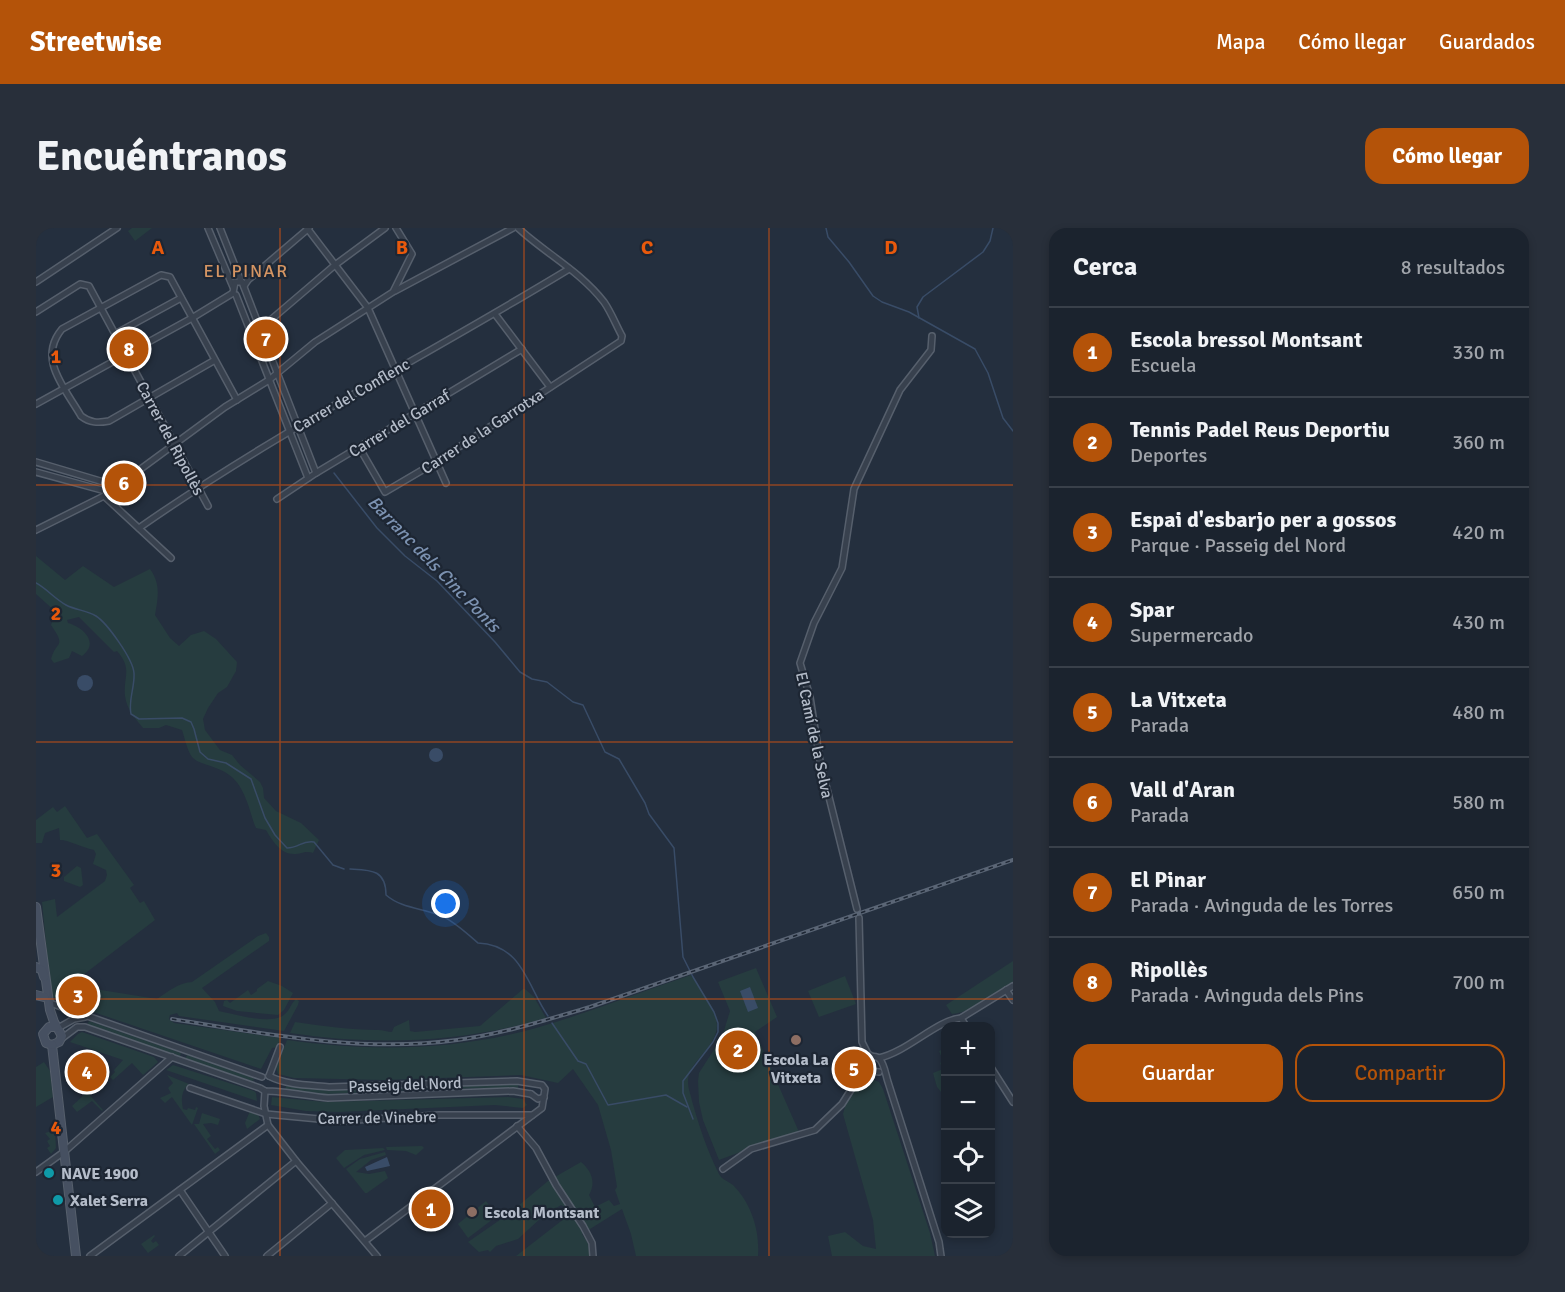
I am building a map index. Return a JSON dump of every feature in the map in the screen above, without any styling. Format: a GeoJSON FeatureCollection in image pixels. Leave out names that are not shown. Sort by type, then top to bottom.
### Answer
{"type":"FeatureCollection","features":[{"type":"Feature","properties":{"kind":"street"},"geometry":{"type":"LineString","coordinates":[[36,282],[117,228]]}},
{"type":"Feature","properties":{"kind":"street"},"geometry":{"type":"LineString","coordinates":[[208,228],[308,478]]}},
{"type":"Feature","properties":{"kind":"street"},"geometry":{"type":"LineString","coordinates":[[220,228],[244,284],[316,473]]}},
{"type":"Feature","properties":{"kind":"street"},"geometry":{"type":"LineString","coordinates":[[36,404],[192,318],[234,292],[241,294],[244,284],[308,228],[368,308],[446,483]]}},
{"type":"Feature","properties":{"kind":"street"},"geometry":{"type":"LineString","coordinates":[[260,329],[335,265],[385,228]]}},
{"type":"Feature","properties":{"kind":"street"},"geometry":{"type":"LineString","coordinates":[[393,292],[412,254],[396,228]]}},
{"type":"Feature","properties":{"kind":"street"},"geometry":{"type":"LineString","coordinates":[[36,530],[106,494],[237,400],[269,380],[315,342],[393,292],[513,228]]}},
{"type":"Feature","properties":{"kind":"street"},"geometry":{"type":"LineString","coordinates":[[518,228],[537,246],[569,269]]}},
{"type":"Feature","properties":{"kind":"street","name":"Carrer del Conflenc"},"geometry":{"type":"LineString","coordinates":[[139,528],[198,486],[289,430],[495,314],[569,269]]}},
{"type":"Feature","properties":{"kind":"street","name":"Carrer de la Garrotxa"},"geometry":{"type":"LineString","coordinates":[[359,447],[385,492],[436,462],[621,341],[622,336],[605,304],[587,283],[569,269]]}},
{"type":"Feature","properties":{"kind":"street"},"geometry":{"type":"LineString","coordinates":[[215,360],[109,421],[93,422],[81,416],[52,362],[51,350],[62,329],[161,274],[170,277],[237,400]]}},
{"type":"Feature","properties":{"kind":"street"},"geometry":{"type":"LineString","coordinates":[[234,292],[235,282],[244,284]]}},
{"type":"Feature","properties":{"kind":"street","name":"Carrer del Ripollès"},"geometry":{"type":"LineString","coordinates":[[36,312],[80,284],[89,286],[208,506]]}},
{"type":"Feature","properties":{"kind":"street"},"geometry":{"type":"LineString","coordinates":[[115,334],[181,298]]}},
{"type":"Feature","properties":{"kind":"street"},"geometry":{"type":"LineString","coordinates":[[495,314],[550,387]]}},
{"type":"Feature","properties":{"kind":"street","name":"El Camí de la Selva"},"geometry":{"type":"LineString","coordinates":[[857,909],[820,761],[810,697],[800,663],[814,623],[842,568],[854,489],[900,390],[931,350],[932,336]]}},
{"type":"Feature","properties":{"kind":"street","name":"Carrer del Garraf"},"geometry":{"type":"LineString","coordinates":[[277,499],[316,473],[522,349]]}},
{"type":"Feature","properties":{"kind":"street"},"geometry":{"type":"LineString","coordinates":[[36,462],[117,486]]}},
{"type":"Feature","properties":{"kind":"street"},"geometry":{"type":"LineString","coordinates":[[36,472],[106,494],[171,558]]}},
{"type":"Feature","properties":{"kind":"street"},"geometry":{"type":"LineString","coordinates":[[36,908],[38,968],[44,973],[45,998]]}},
{"type":"Feature","properties":{"kind":"street"},"geometry":{"type":"LineString","coordinates":[[36,908],[45,998],[52,1028],[61,1033],[61,1039]]}},
{"type":"Feature","properties":{"kind":"street"},"geometry":{"type":"LineString","coordinates":[[859,918],[864,1068]]}},
{"type":"Feature","properties":{"kind":"street"},"geometry":{"type":"LineString","coordinates":[[723,1169],[751,1149],[815,1130],[842,1104],[864,1068],[876,1058],[890,1054],[951,1019],[961,1018],[1013,986]]}},
{"type":"Feature","properties":{"kind":"street"},"geometry":{"type":"LineString","coordinates":[[1006,990],[1013,1000]]}},
{"type":"Feature","properties":{"kind":"street"},"geometry":{"type":"LineString","coordinates":[[45,998],[89,1017],[262,1077],[272,1078]]}},
{"type":"Feature","properties":{"kind":"street"},"geometry":{"type":"LineString","coordinates":[[36,1037],[74,1019],[89,1017]]}},
{"type":"Feature","properties":{"kind":"street"},"geometry":{"type":"LineString","coordinates":[[961,1018],[964,1022]]}},
{"type":"Feature","properties":{"kind":"street"},"geometry":{"type":"LineString","coordinates":[[36,1042],[57,1044],[77,1027],[85,1027],[262,1089],[272,1090],[275,1085],[272,1078],[280,1047]]}},
{"type":"Feature","properties":{"kind":"street"},"geometry":{"type":"LineString","coordinates":[[52,1028],[43,1037],[49,1044],[65,1151],[76,1256]]}},
{"type":"Feature","properties":{"kind":"street"},"geometry":{"type":"LineString","coordinates":[[862,1042],[868,1054],[884,1065],[939,1242],[941,1256]]}},
{"type":"Feature","properties":{"kind":"street"},"geometry":{"type":"LineString","coordinates":[[879,1072],[890,1054]]}},
{"type":"Feature","properties":{"kind":"street"},"geometry":{"type":"LineString","coordinates":[[36,1172],[65,1151],[172,1057]]}},
{"type":"Feature","properties":{"kind":"street"},"geometry":{"type":"LineString","coordinates":[[864,1068],[879,1072],[888,1082]]}},
{"type":"Feature","properties":{"kind":"street"},"geometry":{"type":"LineString","coordinates":[[995,1074],[1013,1102]]}},
{"type":"Feature","properties":{"kind":"street"},"geometry":{"type":"LineString","coordinates":[[262,1077],[259,1083],[268,1125],[377,1256]]}},
{"type":"Feature","properties":{"kind":"street","name":"Passeig del Nord"},"geometry":{"type":"LineString","coordinates":[[272,1078],[301,1085],[329,1087],[517,1081],[536,1084]]}},
{"type":"Feature","properties":{"kind":"street"},"geometry":{"type":"LineString","coordinates":[[365,1241],[542,1108],[544,1097],[545,1089],[542,1085],[536,1084],[531,1094],[538,1099],[544,1097]]}},
{"type":"Feature","properties":{"kind":"street","name":"Carrer de Vinebre"},"geometry":{"type":"LineString","coordinates":[[190,1088],[266,1114],[340,1121],[439,1115],[532,1115]]}},
{"type":"Feature","properties":{"kind":"street"},"geometry":{"type":"LineString","coordinates":[[1007,1092],[1013,1088]]}},
{"type":"Feature","properties":{"kind":"street","name":"Passeig del Nord"},"geometry":{"type":"LineString","coordinates":[[272,1090],[328,1098],[504,1091],[531,1094]]}},
{"type":"Feature","properties":{"kind":"street"},"geometry":{"type":"LineString","coordinates":[[90,1256],[268,1125]]}},
{"type":"Feature","properties":{"kind":"street"},"geometry":{"type":"LineString","coordinates":[[517,1126],[536,1148],[551,1177],[583,1226],[592,1243],[593,1256]]}},
{"type":"Feature","properties":{"kind":"street"},"geometry":{"type":"LineString","coordinates":[[179,1256],[296,1161]]}},
{"type":"Feature","properties":{"kind":"street"},"geometry":{"type":"LineString","coordinates":[[180,1190],[225,1256]]}},
{"type":"Feature","properties":{"kind":"street"},"geometry":{"type":"LineString","coordinates":[[267,1256],[332,1203]]}},
{"type":"Feature","properties":{"kind":"green space"},"geometry":{"type":"Polygon","coordinates":[[[132,228],[152,228],[135,241],[128,231],[132,228]]]}},
{"type":"Feature","properties":{"kind":"green space"},"geometry":{"type":"Polygon","coordinates":[[[36,556],[65,580],[83,566],[114,587],[150,569],[157,586],[155,615],[170,638],[179,646],[191,635],[204,631],[216,639],[237,662],[236,671],[227,687],[218,693],[208,708],[203,719],[205,730],[220,750],[232,755],[260,782],[264,798],[276,811],[301,823],[319,840],[313,853],[285,852],[277,846],[266,830],[256,828],[245,796],[238,784],[228,774],[195,760],[187,748],[182,730],[166,725],[159,728],[143,728],[126,701],[126,668],[122,657],[79,617],[67,620],[68,623],[84,632],[90,646],[82,656],[72,651],[69,658],[54,663],[51,659],[59,641],[51,625],[56,612],[36,594],[36,556]]]}},
{"type":"Feature","properties":{"kind":"green space"},"geometry":{"type":"Polygon","coordinates":[[[65,806],[87,838],[97,834],[134,885],[130,888],[140,903],[144,901],[155,920],[70,985],[157,999],[178,986],[192,982],[258,936],[266,933],[269,941],[202,988],[215,1002],[219,1011],[253,1018],[279,1017],[287,1012],[296,999],[299,1001],[298,1005],[284,1031],[179,1016],[177,1013],[170,1015],[169,1019],[174,1023],[281,1038],[277,1047],[272,1048],[261,1069],[55,999],[51,994],[42,902],[55,899],[57,917],[105,881],[107,875],[106,870],[93,864],[96,854],[94,850],[60,840],[59,828],[45,833],[42,843],[36,843],[36,820],[53,807],[57,812],[65,806]]]}},
{"type":"Feature","properties":{"kind":"green space"},"geometry":{"type":"Polygon","coordinates":[[[77,866],[81,868],[83,885],[80,887],[64,881],[64,877],[77,866]]]}},
{"type":"Feature","properties":{"kind":"green space"},"geometry":{"type":"Polygon","coordinates":[[[1013,961],[1013,984],[976,1007],[952,1014],[946,1005],[1013,961]]]}},
{"type":"Feature","properties":{"kind":"green space"},"geometry":{"type":"Polygon","coordinates":[[[756,968],[777,1017],[755,1032],[799,1132],[719,1160],[703,1120],[699,1102],[699,1073],[722,1037],[730,1011],[718,982],[756,968]]]}},
{"type":"Feature","properties":{"kind":"green space"},"geometry":{"type":"Polygon","coordinates":[[[691,975],[712,1007],[717,1028],[710,1045],[689,1075],[689,1090],[697,1120],[719,1174],[739,1192],[753,1218],[756,1227],[758,1256],[636,1256],[622,1209],[582,1234],[588,1243],[591,1256],[516,1256],[569,1215],[565,1207],[561,1205],[541,1218],[518,1239],[496,1246],[490,1252],[488,1250],[479,1252],[468,1242],[507,1215],[548,1181],[581,1162],[592,1177],[589,1195],[595,1207],[609,1200],[614,1206],[620,1204],[615,1190],[617,1187],[611,1150],[598,1105],[573,1069],[558,1083],[521,1075],[384,1080],[294,1078],[278,1074],[276,1068],[287,1040],[381,1048],[474,1041],[536,1028],[691,975]]]}},
{"type":"Feature","properties":{"kind":"green space"},"geometry":{"type":"Polygon","coordinates":[[[845,976],[856,1004],[819,1017],[808,991],[845,976]]]}},
{"type":"Feature","properties":{"kind":"green space"},"geometry":{"type":"Polygon","coordinates":[[[268,981],[293,993],[284,1010],[278,1015],[237,1011],[223,1006],[224,1001],[227,1000],[230,1003],[248,990],[251,995],[268,981]]]}},
{"type":"Feature","properties":{"kind":"green space"},"geometry":{"type":"Polygon","coordinates":[[[523,989],[534,997],[546,1018],[483,1033],[419,1040],[354,1040],[290,1033],[295,1022],[392,1032],[394,1027],[409,1020],[410,1031],[415,1032],[480,1026],[523,989]]]}},
{"type":"Feature","properties":{"kind":"green space"},"geometry":{"type":"Polygon","coordinates":[[[89,1021],[181,1053],[180,1057],[87,1025],[89,1021]]]}},
{"type":"Feature","properties":{"kind":"green space"},"geometry":{"type":"Polygon","coordinates":[[[82,1032],[154,1057],[158,1062],[143,1075],[132,1063],[113,1080],[110,1077],[123,1060],[70,1042],[82,1032]]]}},
{"type":"Feature","properties":{"kind":"green space"},"geometry":{"type":"Polygon","coordinates":[[[187,1055],[253,1078],[254,1080],[185,1059],[187,1055]]]}},
{"type":"Feature","properties":{"kind":"green space"},"geometry":{"type":"Polygon","coordinates":[[[44,1062],[50,1071],[53,1097],[36,1107],[36,1067],[44,1062]]]}},
{"type":"Feature","properties":{"kind":"green space"},"geometry":{"type":"Polygon","coordinates":[[[173,1065],[254,1091],[257,1101],[166,1070],[173,1065]]]}},
{"type":"Feature","properties":{"kind":"green space"},"geometry":{"type":"Polygon","coordinates":[[[941,1070],[941,1092],[937,1087],[933,1073],[941,1070]]]}},
{"type":"Feature","properties":{"kind":"green space"},"geometry":{"type":"Polygon","coordinates":[[[167,1075],[189,1084],[183,1092],[182,1102],[183,1109],[198,1108],[192,1125],[172,1097],[165,1103],[160,1098],[171,1093],[168,1088],[173,1083],[167,1075]]]}},
{"type":"Feature","properties":{"kind":"green space"},"geometry":{"type":"Polygon","coordinates":[[[867,1077],[879,1082],[883,1089],[930,1233],[935,1256],[832,1256],[828,1236],[845,1232],[863,1246],[876,1249],[873,1220],[843,1114],[851,1094],[867,1077]]]}},
{"type":"Feature","properties":{"kind":"green space"},"geometry":{"type":"Polygon","coordinates":[[[487,1084],[518,1085],[518,1088],[420,1089],[487,1084]]]}},
{"type":"Feature","properties":{"kind":"green space"},"geometry":{"type":"Polygon","coordinates":[[[286,1086],[333,1090],[408,1088],[408,1090],[328,1094],[285,1090],[286,1086]]]}},
{"type":"Feature","properties":{"kind":"green space"},"geometry":{"type":"Polygon","coordinates":[[[87,1092],[102,1111],[92,1101],[77,1112],[72,1106],[87,1092]]]}},
{"type":"Feature","properties":{"kind":"green space"},"geometry":{"type":"Polygon","coordinates":[[[272,1097],[325,1102],[508,1097],[523,1099],[527,1105],[523,1108],[495,1105],[339,1112],[306,1111],[271,1105],[272,1097]]]}},
{"type":"Feature","properties":{"kind":"green space"},"geometry":{"type":"Polygon","coordinates":[[[250,1111],[258,1114],[260,1119],[247,1129],[245,1123],[250,1111]]]}},
{"type":"Feature","properties":{"kind":"green space"},"geometry":{"type":"Polygon","coordinates":[[[202,1113],[220,1119],[218,1125],[203,1124],[211,1136],[207,1139],[215,1149],[218,1147],[220,1150],[215,1154],[194,1124],[199,1124],[202,1113]]]}},
{"type":"Feature","properties":{"kind":"green space"},"geometry":{"type":"Polygon","coordinates":[[[55,1130],[56,1148],[51,1154],[47,1148],[50,1146],[47,1141],[50,1139],[45,1133],[55,1130]]]}},
{"type":"Feature","properties":{"kind":"green space"},"geometry":{"type":"Polygon","coordinates":[[[422,1146],[424,1148],[416,1155],[406,1151],[387,1150],[386,1147],[422,1146]]]}},
{"type":"Feature","properties":{"kind":"green space"},"geometry":{"type":"Polygon","coordinates":[[[383,1148],[385,1150],[364,1155],[344,1168],[336,1158],[345,1150],[383,1148]]]}},
{"type":"Feature","properties":{"kind":"green space"},"geometry":{"type":"Polygon","coordinates":[[[385,1152],[386,1155],[371,1160],[356,1172],[369,1174],[385,1171],[388,1178],[365,1193],[346,1169],[360,1159],[385,1152]]]}},
{"type":"Feature","properties":{"kind":"green space"},"geometry":{"type":"Polygon","coordinates":[[[486,1201],[497,1216],[468,1238],[458,1224],[486,1201]]]}},
{"type":"Feature","properties":{"kind":"green space"},"geometry":{"type":"Polygon","coordinates":[[[154,1235],[151,1241],[153,1243],[156,1241],[159,1245],[148,1253],[141,1244],[154,1235]]]}},
{"type":"Feature","properties":{"kind":"water"},"geometry":{"type":"Polygon","coordinates":[[[82,675],[88,675],[93,683],[91,689],[82,691],[77,686],[77,680],[82,675]]]}},
{"type":"Feature","properties":{"kind":"water"},"geometry":{"type":"Polygon","coordinates":[[[433,748],[439,748],[443,755],[439,762],[433,762],[429,758],[429,752],[433,748]]]}},
{"type":"Feature","properties":{"kind":"water"},"geometry":{"type":"Polygon","coordinates":[[[750,987],[758,1008],[748,1012],[740,991],[750,987]]]}},
{"type":"Feature","properties":{"kind":"water"},"geometry":{"type":"Polygon","coordinates":[[[387,1157],[390,1166],[367,1171],[365,1167],[387,1157]]]}},
{"type":"Feature","properties":{"kind":"waterway"},"geometry":{"type":"LineString","coordinates":[[826,228],[828,237],[873,296],[882,302],[909,312],[975,349],[988,373],[1003,418],[1013,431]]}},
{"type":"Feature","properties":{"kind":"waterway"},"geometry":{"type":"LineString","coordinates":[[919,318],[917,307],[923,297],[983,252],[990,241],[993,228]]}},
{"type":"Feature","properties":{"kind":"waterway","name":"Barranc dels Cinc Ponts"},"geometry":{"type":"LineString","coordinates":[[334,473],[377,528],[405,556],[437,581],[520,672],[532,679],[547,682],[573,702],[583,705],[605,752],[619,759],[649,814],[674,848],[683,957],[718,1023],[718,1032],[713,1042],[683,1081],[683,1093],[693,1119]]}},
{"type":"Feature","properties":{"kind":"waterway"},"geometry":{"type":"LineString","coordinates":[[36,583],[66,605],[96,616],[119,642],[133,667],[131,714],[139,719],[182,718],[191,722],[200,752],[208,759],[226,763],[251,779],[265,818],[275,835],[287,848],[314,842],[333,865],[344,869]]}},
{"type":"Feature","properties":{"kind":"waterway"},"geometry":{"type":"LineString","coordinates":[[350,869],[376,873],[383,880],[386,895],[392,899],[443,917],[478,943],[493,945],[505,951],[522,969],[548,1016]]}},
{"type":"Feature","properties":{"kind":"waterway"},"geometry":{"type":"LineString","coordinates":[[552,1023],[578,1061],[586,1064],[608,1105],[666,1095],[687,1107]]}},
{"type":"Feature","properties":{"kind":"railway"},"geometry":{"type":"LineString","coordinates":[[172,1019],[278,1036],[350,1043],[421,1043],[491,1034],[590,1007],[1013,860]]}},
{"type":"Feature","properties":{"kind":"place","name":"El Pinar"},"geometry":{"type":"Point","coordinates":[266,339]}},
{"type":"Feature","properties":{"kind":"place","name":"Ripollès"},"geometry":{"type":"Point","coordinates":[129,349]}},
{"type":"Feature","properties":{"kind":"place","name":"Vall d'Aran"},"geometry":{"type":"Point","coordinates":[124,483]}},
{"type":"Feature","properties":{"kind":"place","name":"Espai d'esbarjo per a gossos"},"geometry":{"type":"Point","coordinates":[78,996]}},
{"type":"Feature","properties":{"kind":"place","name":"Escola La Vitxeta"},"geometry":{"type":"Point","coordinates":[796,1040]}},
{"type":"Feature","properties":{"kind":"place","name":"Tennis Padel Reus Deportiu"},"geometry":{"type":"Point","coordinates":[738,1050]}},
{"type":"Feature","properties":{"kind":"place","name":"La Vitxeta"},"geometry":{"type":"Point","coordinates":[854,1069]}},
{"type":"Feature","properties":{"kind":"place","name":"Spar"},"geometry":{"type":"Point","coordinates":[87,1072]}},
{"type":"Feature","properties":{"kind":"place","name":"NAVE 1900"},"geometry":{"type":"Point","coordinates":[49,1173]}},
{"type":"Feature","properties":{"kind":"place","name":"Xalet Serra"},"geometry":{"type":"Point","coordinates":[58,1200]}},
{"type":"Feature","properties":{"kind":"place","name":"Escola bressol Montsant"},"geometry":{"type":"Point","coordinates":[431,1209]}},
{"type":"Feature","properties":{"kind":"place","name":"Escola Montsant"},"geometry":{"type":"Point","coordinates":[472,1212]}},
{"type":"Feature","properties":{"kind":"district","name":"EL PINAR"},"geometry":{"type":"Point","coordinates":[246,271]}}]}
